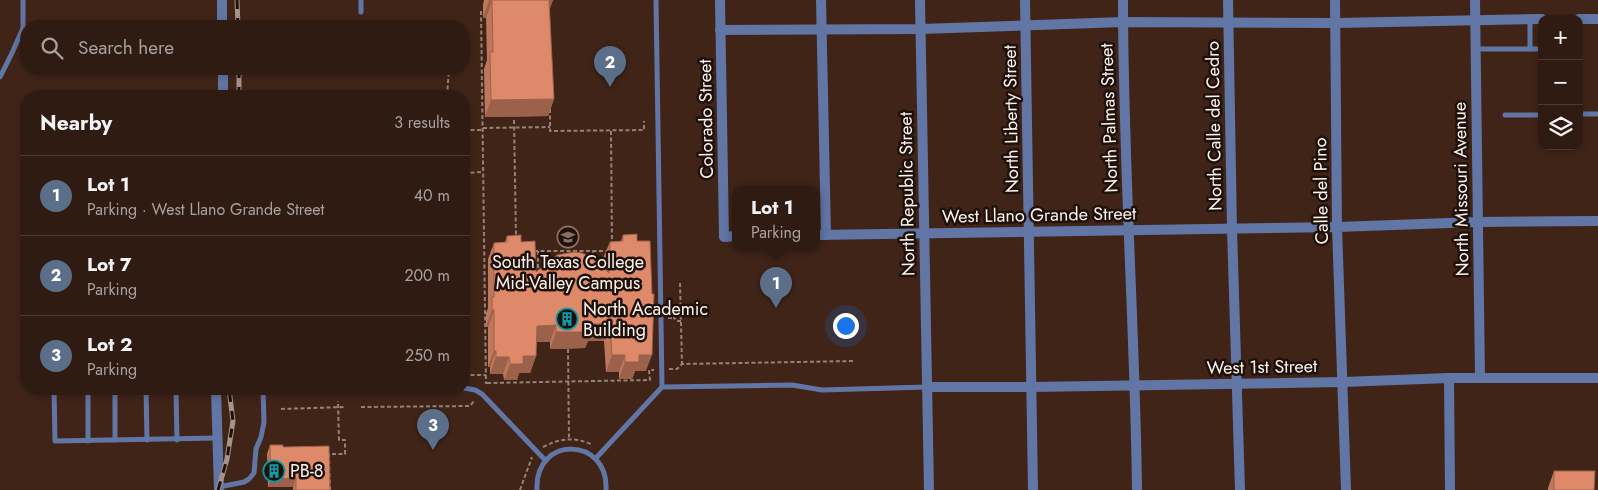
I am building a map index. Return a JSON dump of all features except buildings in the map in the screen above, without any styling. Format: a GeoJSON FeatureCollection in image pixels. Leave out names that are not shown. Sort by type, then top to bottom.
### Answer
{"type":"FeatureCollection","features":[{"type":"Feature","properties":{"kind":"street"},"geometry":{"type":"LineString","coordinates":[[222,0],[222,20]]}},
{"type":"Feature","properties":{"kind":"street","name":"Colorado Street"},"geometry":{"type":"LineString","coordinates":[[720,0],[724,237],[732,236]]}},
{"type":"Feature","properties":{"kind":"street"},"geometry":{"type":"LineString","coordinates":[[821,0],[821,235]]}},
{"type":"Feature","properties":{"kind":"street","name":"North Republic Street"},"geometry":{"type":"LineString","coordinates":[[920,0],[929,490]]}},
{"type":"Feature","properties":{"kind":"street","name":"North Liberty Street"},"geometry":{"type":"LineString","coordinates":[[1025,0],[1033,490]]}},
{"type":"Feature","properties":{"kind":"street","name":"North Palmas Street"},"geometry":{"type":"LineString","coordinates":[[1123,0],[1129,230],[1136,385],[1137,490]]}},
{"type":"Feature","properties":{"kind":"street","name":"North Calle del Cedro"},"geometry":{"type":"LineString","coordinates":[[1228,0],[1232,229],[1240,490]]}},
{"type":"Feature","properties":{"kind":"street","name":"Calle del Pino"},"geometry":{"type":"LineString","coordinates":[[1335,0],[1337,227],[1346,490]]}},
{"type":"Feature","properties":{"kind":"street","name":"North Missouri Avenue"},"geometry":{"type":"LineString","coordinates":[[1475,0],[1480,378]]}},
{"type":"Feature","properties":{"kind":"street"},"geometry":{"type":"LineString","coordinates":[[720,30],[1026,27],[1123,22],[1336,23],[1538,19]]}},
{"type":"Feature","properties":{"kind":"street"},"geometry":{"type":"LineString","coordinates":[[1583,19],[1598,19]]}},
{"type":"Feature","properties":{"kind":"street"},"geometry":{"type":"LineString","coordinates":[[223,75],[223,90]]}},
{"type":"Feature","properties":{"kind":"street"},"geometry":{"type":"LineString","coordinates":[[1337,227],[1478,222],[1598,221]]}},
{"type":"Feature","properties":{"kind":"street","name":"West Llano Grande Street"},"geometry":{"type":"LineString","coordinates":[[821,235],[1337,227]]}},
{"type":"Feature","properties":{"kind":"street"},"geometry":{"type":"LineString","coordinates":[[1449,378],[1450,490]]}},
{"type":"Feature","properties":{"kind":"street","name":"West 1st Street"},"geometry":{"type":"LineString","coordinates":[[927,387],[1343,382],[1449,378],[1598,378]]}},
{"type":"Feature","properties":{"kind":"street"},"geometry":{"type":"LineString","coordinates":[[216,395],[219,489]]}},
{"type":"Feature","properties":{"kind":"lane"},"geometry":{"type":"LineString","coordinates":[[23,0],[23,20]]}},
{"type":"Feature","properties":{"kind":"lane"},"geometry":{"type":"LineString","coordinates":[[361,0],[361,12]]}},
{"type":"Feature","properties":{"kind":"lane"},"geometry":{"type":"LineString","coordinates":[[596,458],[662,387],[656,0]]}},
{"type":"Feature","properties":{"kind":"lane"},"geometry":{"type":"LineString","coordinates":[[1530,19],[1530,49]]}},
{"type":"Feature","properties":{"kind":"lane"},"geometry":{"type":"LineString","coordinates":[[0,77],[20,35]]}},
{"type":"Feature","properties":{"kind":"lane"},"geometry":{"type":"LineString","coordinates":[[1476,49],[1538,48]]}},
{"type":"Feature","properties":{"kind":"lane"},"geometry":{"type":"LineString","coordinates":[[1583,114],[1598,114]]}},
{"type":"Feature","properties":{"kind":"lane"},"geometry":{"type":"LineString","coordinates":[[1505,115],[1538,115]]}},
{"type":"Feature","properties":{"kind":"lane"},"geometry":{"type":"LineString","coordinates":[[662,387],[792,385],[822,390],[927,387]]}},
{"type":"Feature","properties":{"kind":"lane"},"geometry":{"type":"LineString","coordinates":[[470,389],[482,394],[545,460]]}},
{"type":"Feature","properties":{"kind":"lane"},"geometry":{"type":"LineString","coordinates":[[54,395],[55,441],[217,438]]}},
{"type":"Feature","properties":{"kind":"lane"},"geometry":{"type":"LineString","coordinates":[[88,395],[88,441]]}},
{"type":"Feature","properties":{"kind":"lane"},"geometry":{"type":"LineString","coordinates":[[115,395],[115,440]]}},
{"type":"Feature","properties":{"kind":"lane"},"geometry":{"type":"LineString","coordinates":[[146,395],[147,440]]}},
{"type":"Feature","properties":{"kind":"lane"},"geometry":{"type":"LineString","coordinates":[[176,395],[177,440]]}},
{"type":"Feature","properties":{"kind":"lane"},"geometry":{"type":"LineString","coordinates":[[219,489],[244,482],[250,479],[254,473],[256,449],[264,422],[263,395]]}},
{"type":"Feature","properties":{"kind":"lane"},"geometry":{"type":"LineString","coordinates":[[537,490],[536,479],[545,460],[555,453],[567,449],[579,450],[596,458],[604,470],[606,490]]}},
{"type":"Feature","properties":{"kind":"path"},"geometry":{"type":"LineString","coordinates":[[481,11],[486,383],[650,380],[649,370]]}},
{"type":"Feature","properties":{"kind":"path"},"geometry":{"type":"LineString","coordinates":[[447,90],[449,75]]}},
{"type":"Feature","properties":{"kind":"path"},"geometry":{"type":"LineString","coordinates":[[550,107],[550,131],[644,130],[644,121]]}},
{"type":"Feature","properties":{"kind":"path"},"geometry":{"type":"LineString","coordinates":[[514,120],[516,242]]}},
{"type":"Feature","properties":{"kind":"path"},"geometry":{"type":"LineString","coordinates":[[470,130],[550,126]]}},
{"type":"Feature","properties":{"kind":"path"},"geometry":{"type":"LineString","coordinates":[[531,251],[612,251],[611,130]]}},
{"type":"Feature","properties":{"kind":"path"},"geometry":{"type":"LineString","coordinates":[[470,173],[484,172]]}},
{"type":"Feature","properties":{"kind":"path"},"geometry":{"type":"LineString","coordinates":[[538,251],[538,279]]}},
{"type":"Feature","properties":{"kind":"path"},"geometry":{"type":"LineString","coordinates":[[593,251],[594,270]]}},
{"type":"Feature","properties":{"kind":"path"},"geometry":{"type":"LineString","coordinates":[[680,283],[682,364]]}},
{"type":"Feature","properties":{"kind":"path"},"geometry":{"type":"LineString","coordinates":[[674,318],[676,314],[681,314]]}},
{"type":"Feature","properties":{"kind":"path"},"geometry":{"type":"LineString","coordinates":[[667,318],[681,321]]}},
{"type":"Feature","properties":{"kind":"path"},"geometry":{"type":"LineString","coordinates":[[568,348],[569,439]]}},
{"type":"Feature","properties":{"kind":"path"},"geometry":{"type":"LineString","coordinates":[[668,370],[677,369],[682,364],[854,361]]}},
{"type":"Feature","properties":{"kind":"path"},"geometry":{"type":"LineString","coordinates":[[470,375],[486,375]]}},
{"type":"Feature","properties":{"kind":"path"},"geometry":{"type":"LineString","coordinates":[[330,490],[329,454],[345,454],[345,440],[338,440],[338,401]]}},
{"type":"Feature","properties":{"kind":"path"},"geometry":{"type":"LineString","coordinates":[[361,408],[470,406],[474,402]]}},
{"type":"Feature","properties":{"kind":"path"},"geometry":{"type":"LineString","coordinates":[[281,409],[344,408]]}},
{"type":"Feature","properties":{"kind":"path"},"geometry":{"type":"LineString","coordinates":[[520,490],[532,458]]}},
{"type":"Feature","properties":{"kind":"railway"},"geometry":{"type":"LineString","coordinates":[[237,0],[238,20]]}},
{"type":"Feature","properties":{"kind":"railway"},"geometry":{"type":"LineString","coordinates":[[239,75],[239,90]]}},
{"type":"Feature","properties":{"kind":"railway"},"geometry":{"type":"LineString","coordinates":[[218,490],[227,459],[233,421],[230,395]]}},
{"type":"Feature","properties":{"kind":"place","name":"Lot 7"},"geometry":{"type":"Point","coordinates":[610,87]}},
{"type":"Feature","properties":{"kind":"place","name":"South Texas College Mid-Valley Campus"},"geometry":{"type":"Point","coordinates":[568,237]}},
{"type":"Feature","properties":{"kind":"place","name":"Lot 1"},"geometry":{"type":"Point","coordinates":[776,308]}},
{"type":"Feature","properties":{"kind":"place","name":"North Academic Building"},"geometry":{"type":"Point","coordinates":[567,319]}},
{"type":"Feature","properties":{"kind":"place","name":"Lot 2"},"geometry":{"type":"Point","coordinates":[433,450]}},
{"type":"Feature","properties":{"kind":"place","name":"PB-8"},"geometry":{"type":"Point","coordinates":[274,471]}}]}
